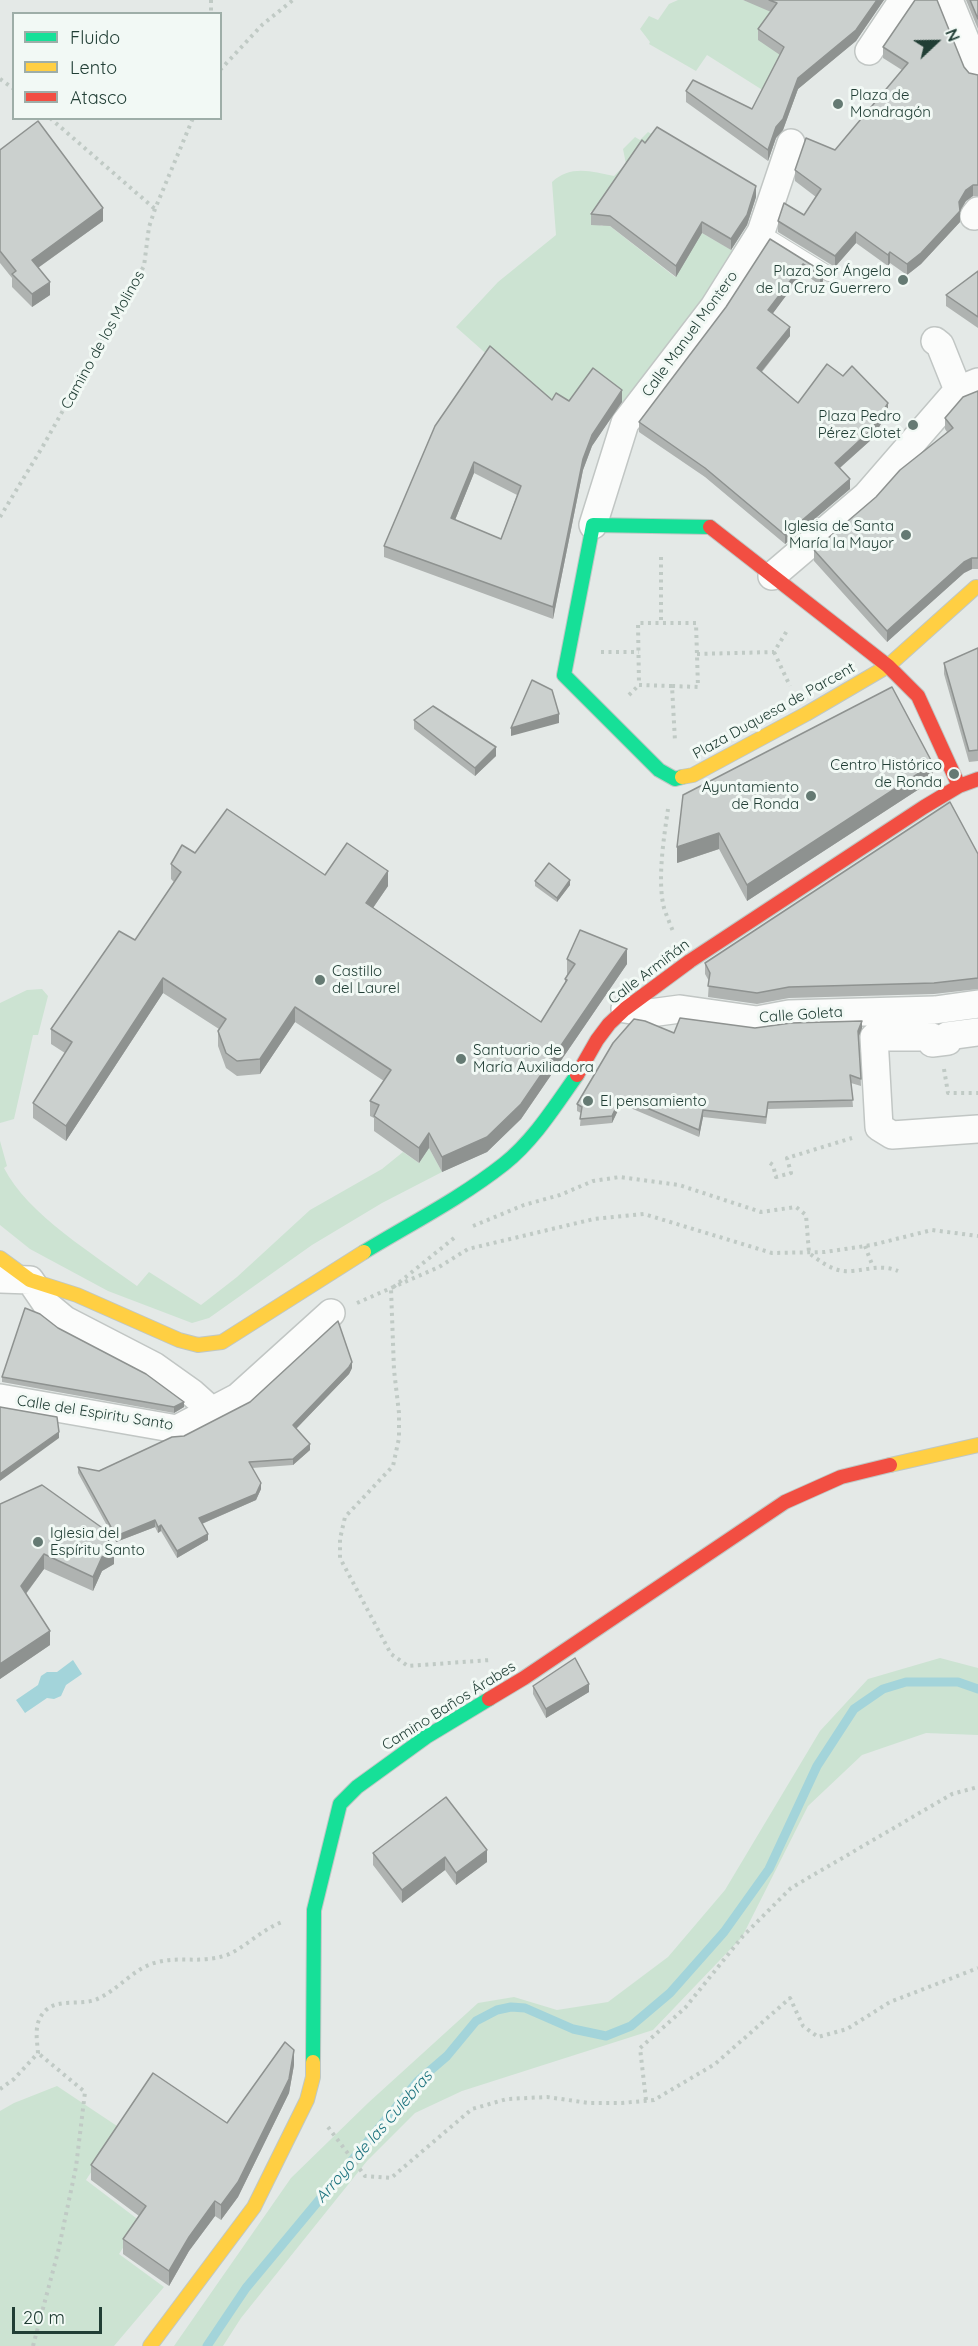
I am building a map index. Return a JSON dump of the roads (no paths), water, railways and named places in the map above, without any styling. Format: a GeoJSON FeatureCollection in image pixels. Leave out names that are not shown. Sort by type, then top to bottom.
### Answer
{"type":"FeatureCollection","features":[{"type":"Feature","properties":{"kind":"street"},"geometry":{"type":"LineString","coordinates":[[869,51],[903,0]]}},
{"type":"Feature","properties":{"kind":"street"},"geometry":{"type":"LineString","coordinates":[[949,0],[978,71]]}},
{"type":"Feature","properties":{"kind":"street","name":"Calle Manuel Montero"},"geometry":{"type":"LineString","coordinates":[[593,525],[626,423],[714,307],[761,232],[792,143]]}},
{"type":"Feature","properties":{"kind":"street"},"geometry":{"type":"LineString","coordinates":[[772,576],[866,496],[968,386],[935,341]]}},
{"type":"Feature","properties":{"kind":"street","name":"Plaza Duquesa de Parcent"},"geometry":{"type":"LineString","coordinates":[[959,786],[918,696],[888,666],[711,527],[593,525],[564,675],[659,770],[675,779],[693,776],[888,666],[976,587]]}},
{"type":"Feature","properties":{"kind":"street","name":"Calle Armiñán"},"geometry":{"type":"LineString","coordinates":[[0,1258],[30,1280],[77,1295],[179,1340],[198,1345],[222,1342],[322,1277],[460,1194],[505,1163],[545,1121],[580,1071],[597,1040],[609,1024],[625,1009],[690,961],[959,786],[978,778]]}},
{"type":"Feature","properties":{"kind":"street","name":"Calle Goleta"},"geometry":{"type":"LineString","coordinates":[[625,1009],[650,1013],[680,1008],[757,1020],[789,1014],[935,1010],[978,1004]]}},
{"type":"Feature","properties":{"kind":"street"},"geometry":{"type":"LineString","coordinates":[[978,1032],[947,1036],[948,1041],[932,1043],[932,1037],[874,1037],[879,1127],[892,1135],[978,1129]]}},
{"type":"Feature","properties":{"kind":"street"},"geometry":{"type":"LineString","coordinates":[[0,1279],[30,1280],[47,1305],[65,1320],[154,1366],[192,1393],[211,1410]]}},
{"type":"Feature","properties":{"kind":"street","name":"Calle del Espiritu Santo"},"geometry":{"type":"LineString","coordinates":[[0,1398],[177,1429],[238,1397],[304,1335],[331,1314]]}},
{"type":"Feature","properties":{"kind":"street","name":"Camino Baños Árabes"},"geometry":{"type":"LineString","coordinates":[[150,2346],[254,2207],[307,2100],[313,2077],[314,1910],[340,1804],[357,1787],[426,1737],[524,1678],[785,1502],[841,1476],[978,1445]]}},
{"type":"Feature","properties":{"kind":"lane"},"geometry":{"type":"LineString","coordinates":[[761,232],[829,274]]}},
{"type":"Feature","properties":{"kind":"water"},"geometry":{"type":"Polygon","coordinates":[[[73,1660],[82,1674],[66,1685],[61,1696],[54,1699],[47,1698],[25,1713],[16,1700],[38,1685],[41,1676],[47,1672],[57,1672],[73,1660]]]}},
{"type":"Feature","properties":{"kind":"waterway","name":"Arroyo de las Culebras"},"geometry":{"type":"LineString","coordinates":[[207,2346],[246,2288],[418,2081],[447,2056],[476,2021],[497,2010],[511,2007],[525,2008],[573,2029],[606,2036],[631,2026],[670,1993],[724,1932],[769,1869],[817,1766],[854,1709],[883,1689],[906,1682],[958,1682],[978,1689]]}},
{"type":"Feature","properties":{"kind":"place","name":"Plaza de Mondragón"},"geometry":{"type":"Point","coordinates":[838,104]}},
{"type":"Feature","properties":{"kind":"place","name":"Plaza Sor Ángela de la Cruz Guerrero"},"geometry":{"type":"Point","coordinates":[903,280]}},
{"type":"Feature","properties":{"kind":"place","name":"Plaza Pedro Pérez Clotet"},"geometry":{"type":"Point","coordinates":[913,425]}},
{"type":"Feature","properties":{"kind":"place","name":"Iglesia de Santa María la Mayor"},"geometry":{"type":"Point","coordinates":[906,535]}},
{"type":"Feature","properties":{"kind":"place","name":"Centro Histórico de Ronda"},"geometry":{"type":"Point","coordinates":[954,774]}},
{"type":"Feature","properties":{"kind":"place","name":"Ayuntamiento de Ronda"},"geometry":{"type":"Point","coordinates":[811,796]}},
{"type":"Feature","properties":{"kind":"place","name":"Castillo del Laurel"},"geometry":{"type":"Point","coordinates":[320,980]}},
{"type":"Feature","properties":{"kind":"place","name":"Santuario de María Auxiliadora"},"geometry":{"type":"Point","coordinates":[461,1059]}},
{"type":"Feature","properties":{"kind":"place","name":"El pensamiento"},"geometry":{"type":"Point","coordinates":[588,1101]}},
{"type":"Feature","properties":{"kind":"place","name":"Iglesia del Espíritu Santo"},"geometry":{"type":"Point","coordinates":[38,1542]}}]}
